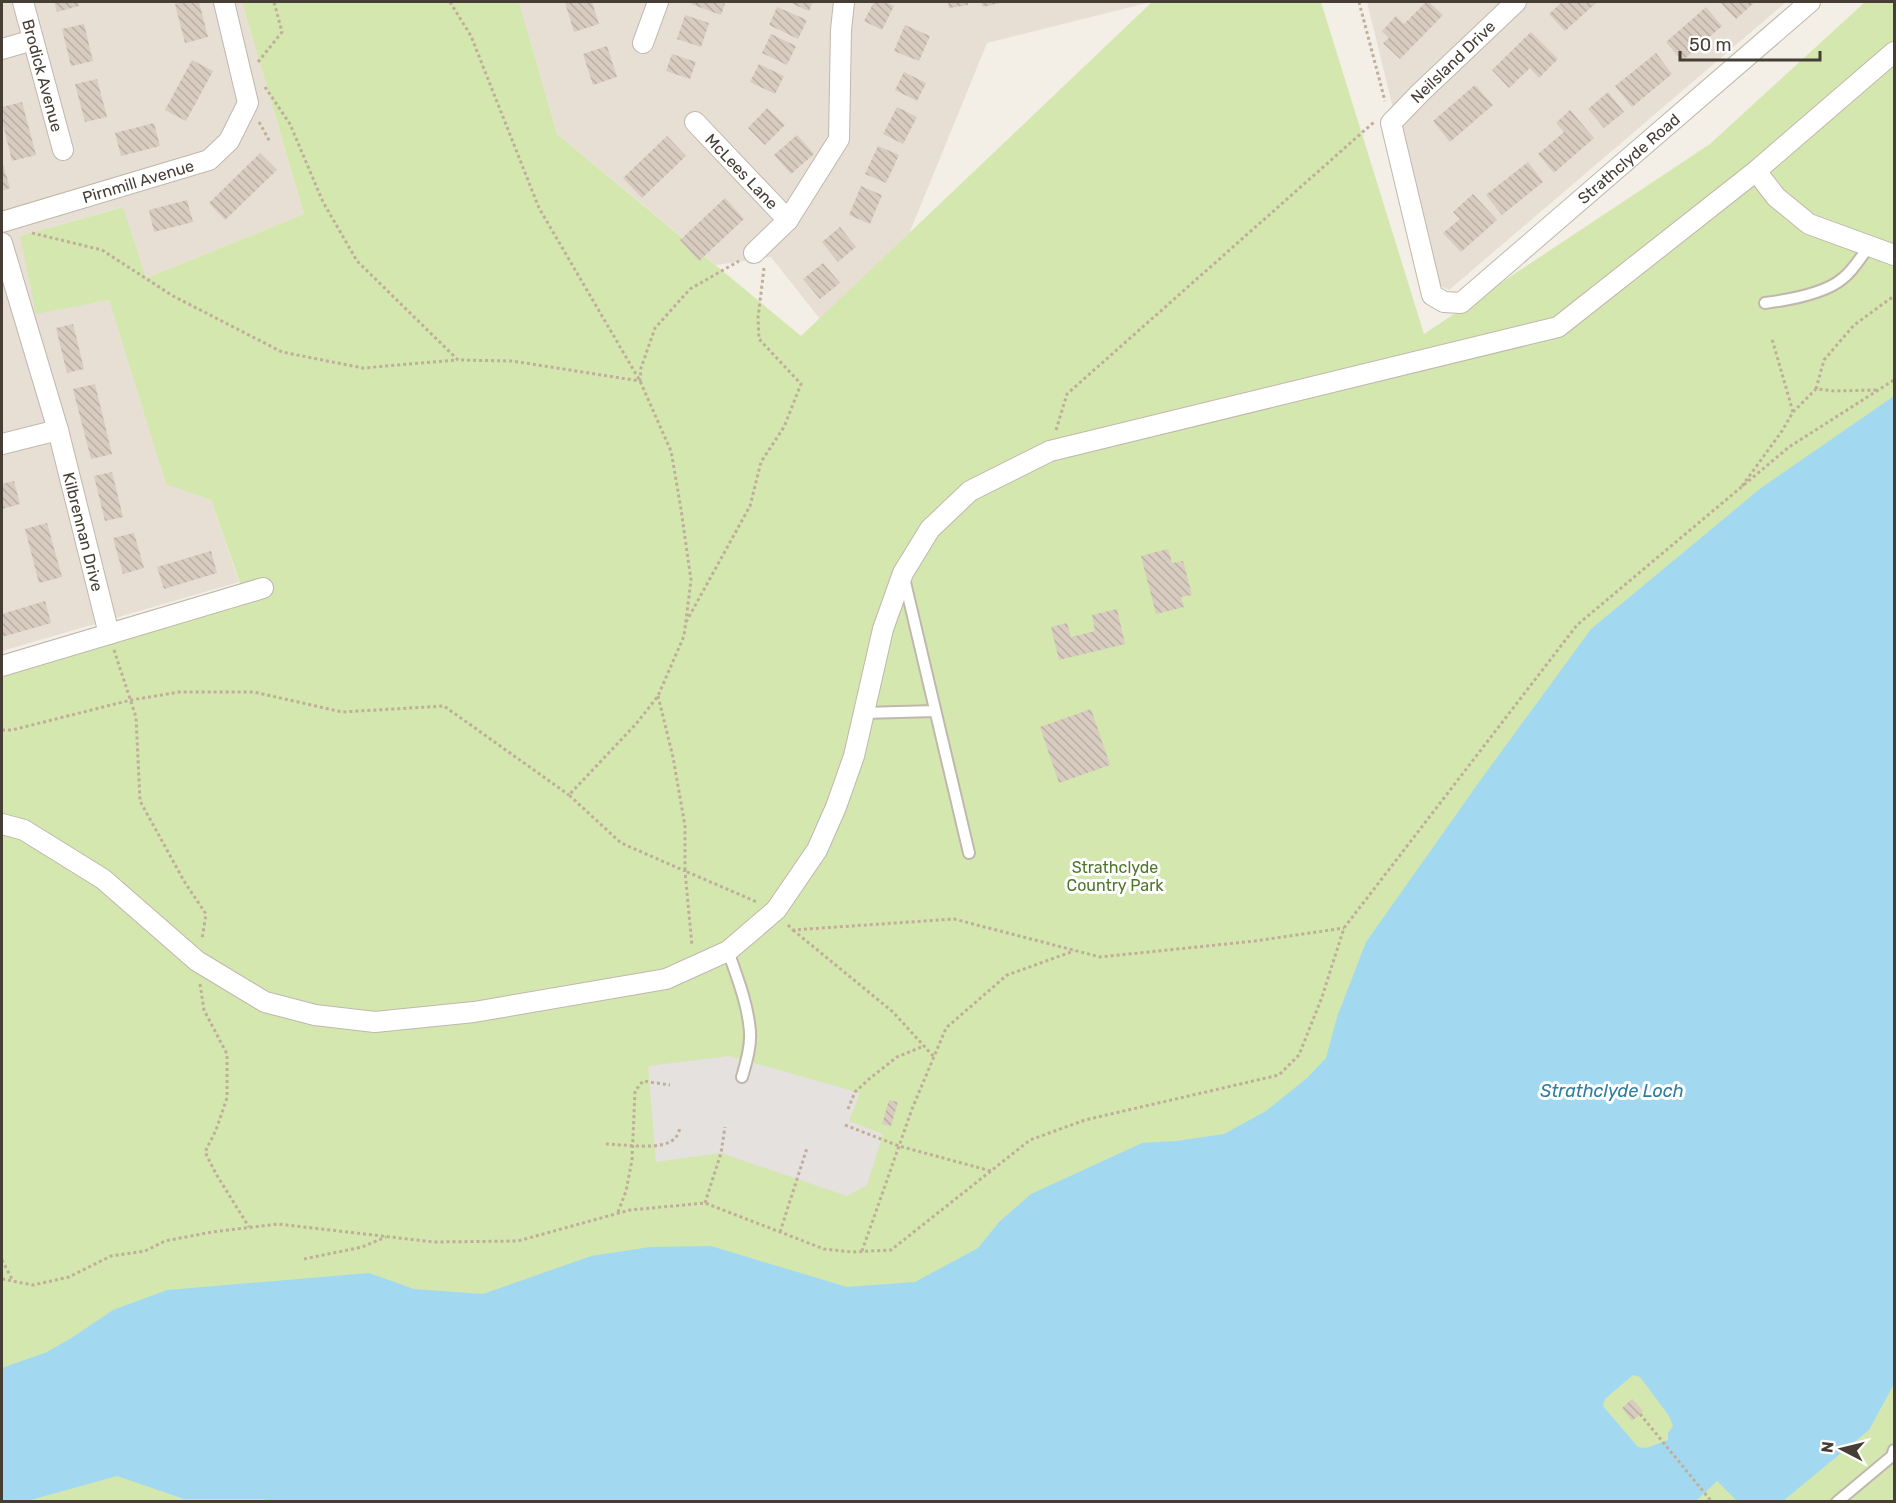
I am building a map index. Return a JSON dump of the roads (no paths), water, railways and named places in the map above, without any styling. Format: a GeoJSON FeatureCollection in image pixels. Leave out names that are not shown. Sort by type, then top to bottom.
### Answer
{"type":"FeatureCollection","features":[{"type":"Feature","properties":{"kind":"street","name":"Brodick Avenue"},"geometry":{"type":"LineString","coordinates":[[23,2],[63,150]]}},
{"type":"Feature","properties":{"kind":"street","name":"Pirnmill Avenue"},"geometry":{"type":"LineString","coordinates":[[2,222],[209,160],[229,141],[248,103],[224,2]]}},
{"type":"Feature","properties":{"kind":"street"},"geometry":{"type":"LineString","coordinates":[[643,43],[658,2]]}},
{"type":"Feature","properties":{"kind":"street"},"geometry":{"type":"LineString","coordinates":[[758,249],[788,220],[839,139],[841,30],[844,2]]}},
{"type":"Feature","properties":{"kind":"street","name":"Neilsland Drive"},"geometry":{"type":"LineString","coordinates":[[1444,302],[1432,296],[1390,116],[1420,93],[1516,2]]}},
{"type":"Feature","properties":{"kind":"street","name":"Strathclyde Road"},"geometry":{"type":"LineString","coordinates":[[1444,302],[1461,303],[1810,2]]}},
{"type":"Feature","properties":{"kind":"street"},"geometry":{"type":"LineString","coordinates":[[2,49],[33,40]]}},
{"type":"Feature","properties":{"kind":"street"},"geometry":{"type":"LineString","coordinates":[[2,824],[24,830],[104,879],[197,962],[265,1002],[315,1015],[375,1022],[474,1012],[666,979],[728,951],[776,909],[817,850],[836,807],[854,756],[883,629],[903,573],[930,529],[970,491],[1050,451],[1558,327],[1756,171],[1894,52]]}},
{"type":"Feature","properties":{"kind":"street","name":"McLees Lane"},"geometry":{"type":"LineString","coordinates":[[695,122],[788,220]]}},
{"type":"Feature","properties":{"kind":"street"},"geometry":{"type":"LineString","coordinates":[[1756,171],[1776,197],[1809,224],[1894,255]]}},
{"type":"Feature","properties":{"kind":"street","name":"Kilbrennan Drive"},"geometry":{"type":"LineString","coordinates":[[2,243],[58,430],[109,634]]}},
{"type":"Feature","properties":{"kind":"street"},"geometry":{"type":"LineString","coordinates":[[2,444],[58,430]]}},
{"type":"Feature","properties":{"kind":"street"},"geometry":{"type":"LineString","coordinates":[[2,666],[263,588]]}},
{"type":"Feature","properties":{"kind":"lane"},"geometry":{"type":"LineString","coordinates":[[1765,303],[1797,299],[1842,280],[1869,246]]}},
{"type":"Feature","properties":{"kind":"lane"},"geometry":{"type":"LineString","coordinates":[[903,573],[969,853]]}},
{"type":"Feature","properties":{"kind":"lane"},"geometry":{"type":"LineString","coordinates":[[863,712],[935,711]]}},
{"type":"Feature","properties":{"kind":"lane"},"geometry":{"type":"LineString","coordinates":[[728,951],[742,994],[750,1032],[742,1077]]}},
{"type":"Feature","properties":{"kind":"lane"},"geometry":{"type":"LineString","coordinates":[[1837,1502],[1894,1454]]}},
{"type":"Feature","properties":{"kind":"water","name":"Strathclyde Loch"},"geometry":{"type":"Polygon","coordinates":[[[1894,396],[1894,1384],[1869,1430],[1783,1501],[1737,1501],[1717,1481],[1695,1502],[275,1502],[263,1499],[184,1499],[117,1476],[27,1501],[2,1501],[2,1368],[47,1352],[113,1310],[167,1290],[369,1273],[414,1289],[483,1294],[591,1256],[650,1247],[711,1246],[847,1287],[915,1282],[978,1248],[999,1222],[1031,1194],[1142,1143],[1224,1134],[1266,1111],[1307,1078],[1326,1058],[1337,1017],[1366,942],[1591,629],[1761,488],[1894,396]],[[1633,1375],[1605,1399],[1603,1406],[1638,1447],[1646,1448],[1668,1440],[1668,1433],[1673,1426],[1669,1416],[1640,1377],[1633,1375]]]}},
{"type":"Feature","properties":{"kind":"park label","name":"Strathclyde Country Park"},"geometry":{"type":"Point","coordinates":[1115,876]}}]}
